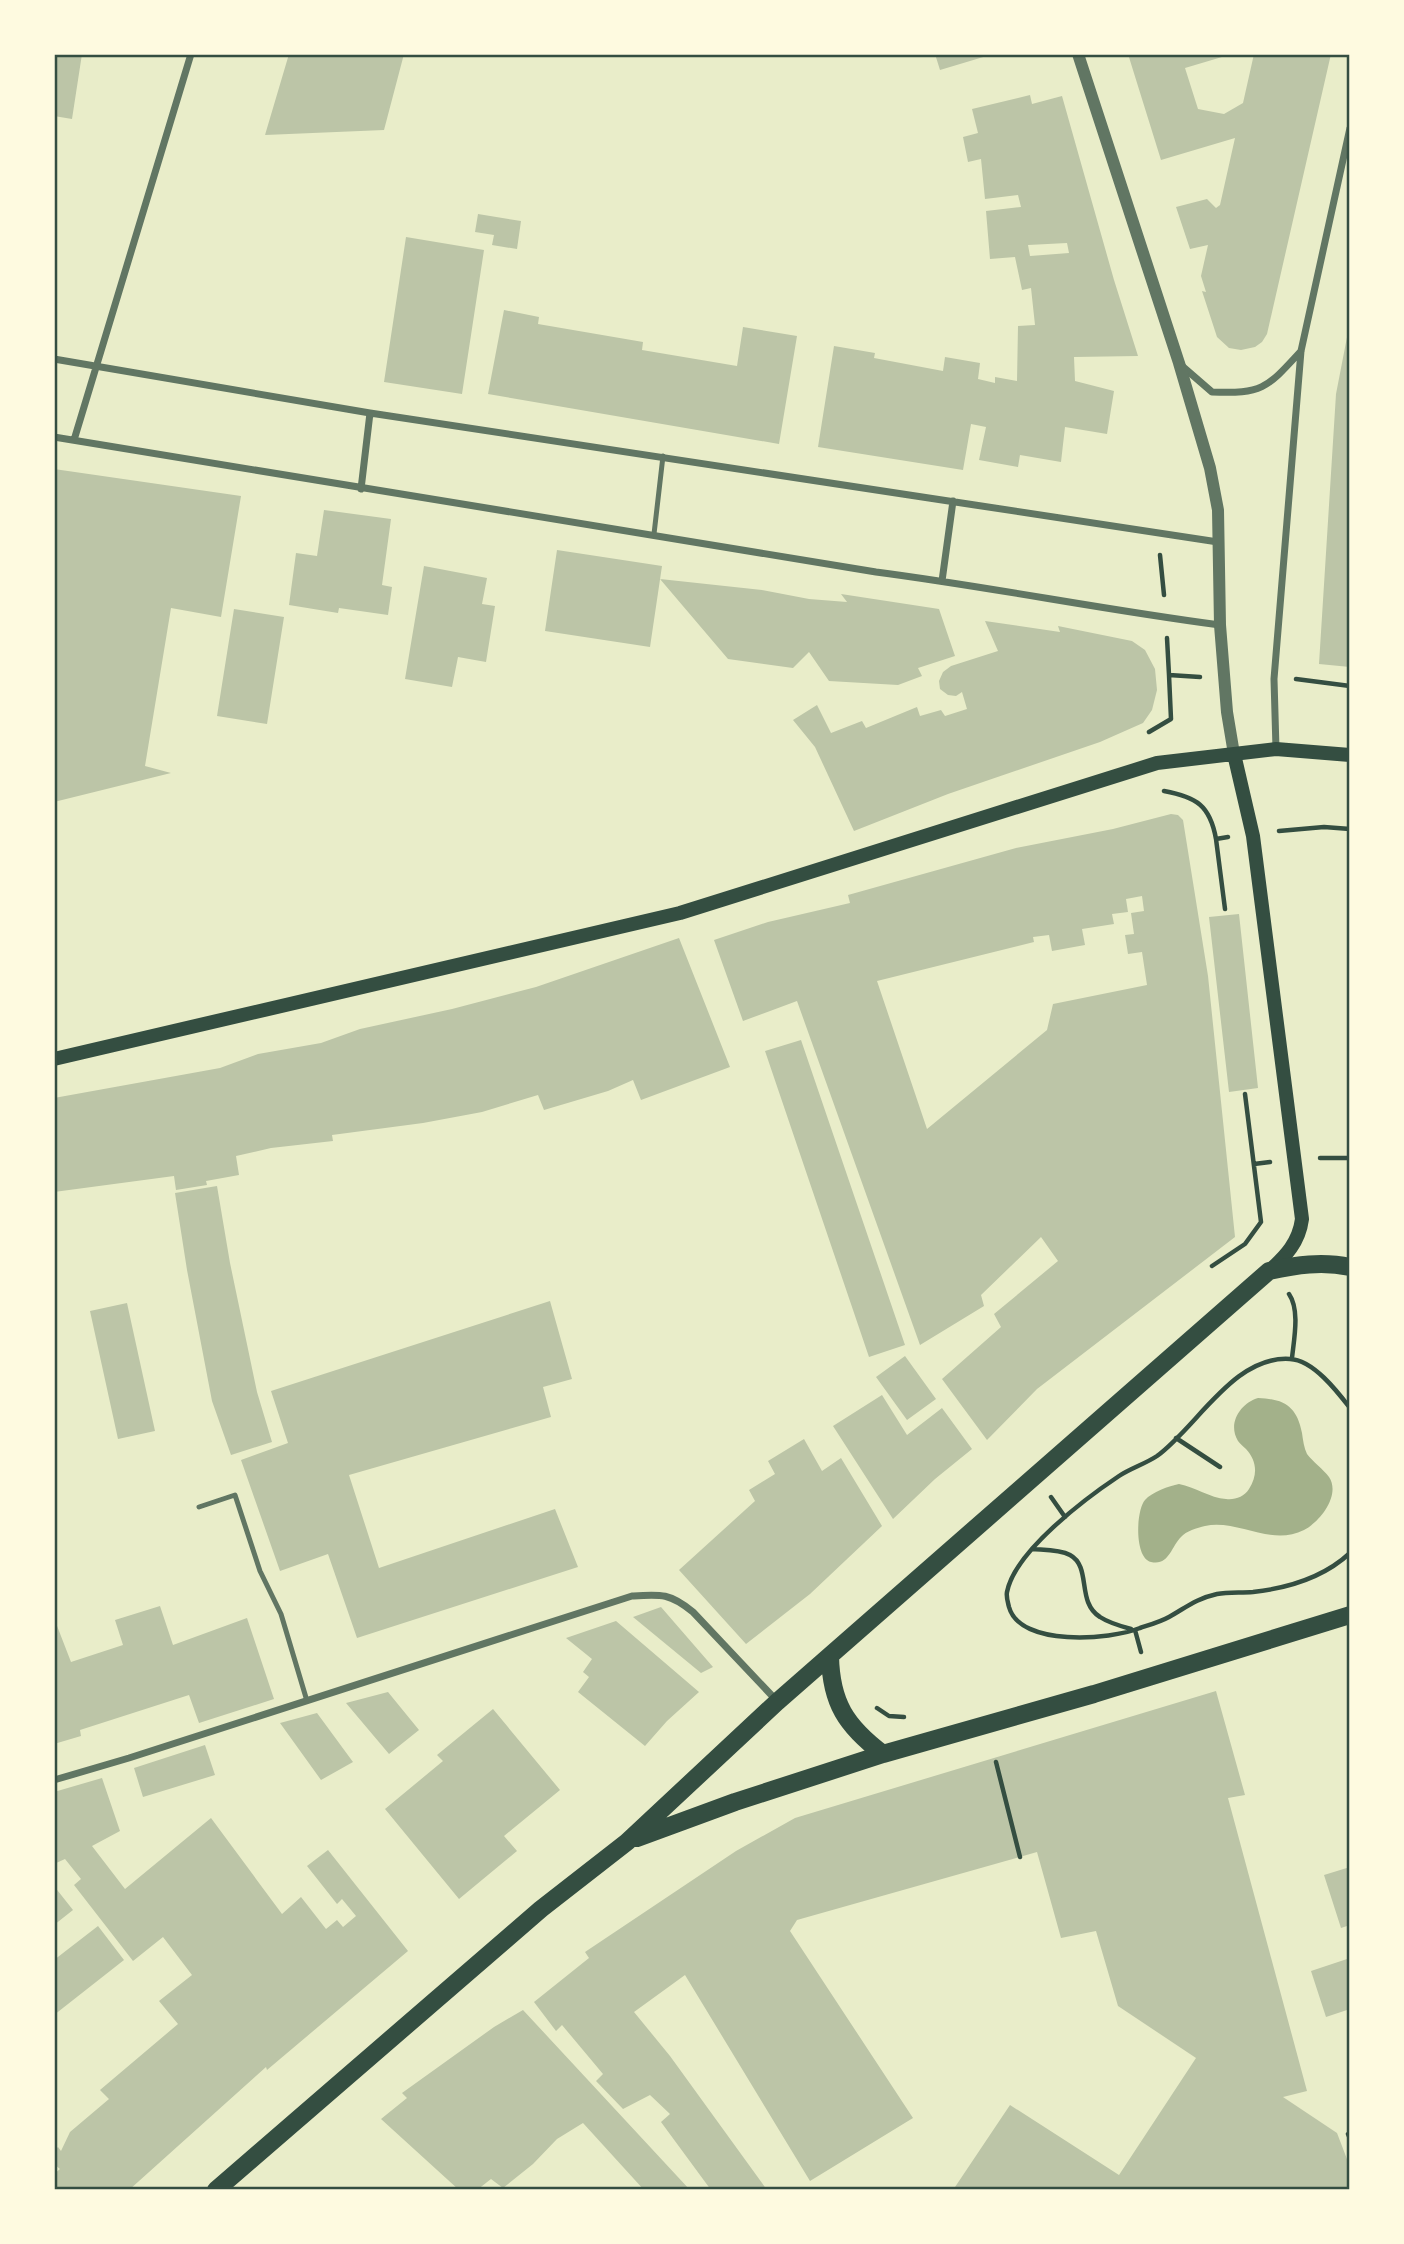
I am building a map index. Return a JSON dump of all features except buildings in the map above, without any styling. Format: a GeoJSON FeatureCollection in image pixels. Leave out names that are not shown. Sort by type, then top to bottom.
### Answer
{"type":"FeatureCollection","features":[{"type":"Feature","properties":{"kind":"main road"},"geometry":{"type":"LineString","coordinates":[[54,1059],[680,913],[1157,763],[1276,750],[1350,755]]}},
{"type":"Feature","properties":{"kind":"main road"},"geometry":{"type":"LineString","coordinates":[[216,2190],[541,1909],[627,1842],[777,1702],[1291,1249],[1301,1230],[1302,1219],[1253,836],[1234,754]]}},
{"type":"Feature","properties":{"kind":"main road"},"geometry":{"type":"LineString","coordinates":[[1269,1271],[1302,1264],[1333,1264],[1350,1268]]}},
{"type":"Feature","properties":{"kind":"main road"},"geometry":{"type":"LineString","coordinates":[[627,1842],[735,1802],[883,1754],[1094,1694],[1350,1615]]}},
{"type":"Feature","properties":{"kind":"main road"},"geometry":{"type":"LineString","coordinates":[[830,1656],[830,1679],[848,1722],[863,1739],[883,1754]]}},
{"type":"Feature","properties":{"kind":"street"},"geometry":{"type":"LineString","coordinates":[[74,440],[191,54]]}},
{"type":"Feature","properties":{"kind":"street"},"geometry":{"type":"LineString","coordinates":[[1078,54],[1179,363],[1210,468],[1218,510],[1220,625],[1227,712],[1234,754]]}},
{"type":"Feature","properties":{"kind":"street"},"geometry":{"type":"LineString","coordinates":[[1276,750],[1274,679],[1301,351],[1350,128]]}},
{"type":"Feature","properties":{"kind":"street"},"geometry":{"type":"LineString","coordinates":[[1179,363],[1212,392],[1238,393],[1264,387],[1301,351]]}},
{"type":"Feature","properties":{"kind":"street"},"geometry":{"type":"LineString","coordinates":[[54,359],[370,413],[1218,542]]}},
{"type":"Feature","properties":{"kind":"street"},"geometry":{"type":"LineString","coordinates":[[361,489],[370,413]]}},
{"type":"Feature","properties":{"kind":"street"},"geometry":{"type":"LineString","coordinates":[[54,437],[1166,619],[1220,625]]}},
{"type":"Feature","properties":{"kind":"street"},"geometry":{"type":"LineString","coordinates":[[942,581],[953,501]]}},
{"type":"Feature","properties":{"kind":"street"},"geometry":{"type":"LineString","coordinates":[[54,1780],[632,1596],[662,1594],[678,1600],[693,1612],[777,1702]]}},
{"type":"Feature","properties":{"kind":"lane"},"geometry":{"type":"LineString","coordinates":[[654,534],[663,456]]}},
{"type":"Feature","properties":{"kind":"lane"},"geometry":{"type":"LineString","coordinates":[[199,1507],[235,1495],[260,1571],[281,1614],[307,1701]]}},
{"type":"Feature","properties":{"kind":"path"},"geometry":{"type":"LineString","coordinates":[[1160,548],[1164,600]]}},
{"type":"Feature","properties":{"kind":"path"},"geometry":{"type":"LineString","coordinates":[[1149,732],[1171,719],[1167,632]]}},
{"type":"Feature","properties":{"kind":"path"},"geometry":{"type":"LineString","coordinates":[[1169,675],[1204,677]]}},
{"type":"Feature","properties":{"kind":"path"},"geometry":{"type":"LineString","coordinates":[[1295,679],[1350,686]]}},
{"type":"Feature","properties":{"kind":"path"},"geometry":{"type":"LineString","coordinates":[[1164,791],[1185,795],[1202,805],[1213,821],[1225,909]]}},
{"type":"Feature","properties":{"kind":"path"},"geometry":{"type":"LineString","coordinates":[[1279,831],[1324,827],[1350,829]]}},
{"type":"Feature","properties":{"kind":"path"},"geometry":{"type":"LineString","coordinates":[[1216,839],[1233,836]]}},
{"type":"Feature","properties":{"kind":"path"},"geometry":{"type":"LineString","coordinates":[[1212,1266],[1245,1244],[1261,1222],[1245,1094]]}},
{"type":"Feature","properties":{"kind":"path"},"geometry":{"type":"LineString","coordinates":[[1316,1158],[1350,1158]]}},
{"type":"Feature","properties":{"kind":"path"},"geometry":{"type":"LineString","coordinates":[[1289,1295],[1293,1301],[1295,1327],[1292,1358]]}},
{"type":"Feature","properties":{"kind":"path"},"geometry":{"type":"LineString","coordinates":[[1350,1408],[1327,1379],[1292,1358],[1273,1360],[1242,1372],[1157,1455],[1120,1476],[1065,1517],[1031,1549],[1006,1594],[1010,1612],[1021,1625],[1058,1637],[1135,1630],[1169,1617],[1189,1603],[1218,1594],[1290,1587],[1320,1573],[1350,1553]]}},
{"type":"Feature","properties":{"kind":"path"},"geometry":{"type":"LineString","coordinates":[[1175,1438],[1220,1467]]}},
{"type":"Feature","properties":{"kind":"path"},"geometry":{"type":"LineString","coordinates":[[1048,1493],[1065,1517]]}},
{"type":"Feature","properties":{"kind":"path"},"geometry":{"type":"LineString","coordinates":[[1031,1549],[1069,1554],[1081,1567],[1085,1594],[1094,1612],[1112,1623],[1135,1630]]}},
{"type":"Feature","properties":{"kind":"path"},"geometry":{"type":"LineString","coordinates":[[1135,1630],[1141,1652]]}},
{"type":"Feature","properties":{"kind":"path"},"geometry":{"type":"LineString","coordinates":[[870,1701],[889,1716],[914,1716]]}},
{"type":"Feature","properties":{"kind":"path"},"geometry":{"type":"LineString","coordinates":[[996,1762],[1020,1857]]}},
{"type":"Feature","properties":{"kind":"shaded area"},"geometry":{"type":"Polygon","coordinates":[[[1258,1398],[1276,1400],[1288,1406],[1297,1417],[1307,1454],[1327,1474],[1332,1484],[1331,1500],[1327,1507],[1310,1526],[1292,1534],[1279,1536],[1230,1526],[1205,1526],[1183,1535],[1162,1561],[1151,1562],[1145,1559],[1139,1543],[1138,1523],[1142,1505],[1152,1494],[1179,1484],[1220,1498],[1236,1498],[1247,1492],[1254,1479],[1254,1463],[1238,1441],[1234,1427],[1241,1409],[1258,1398]]]}}]}
